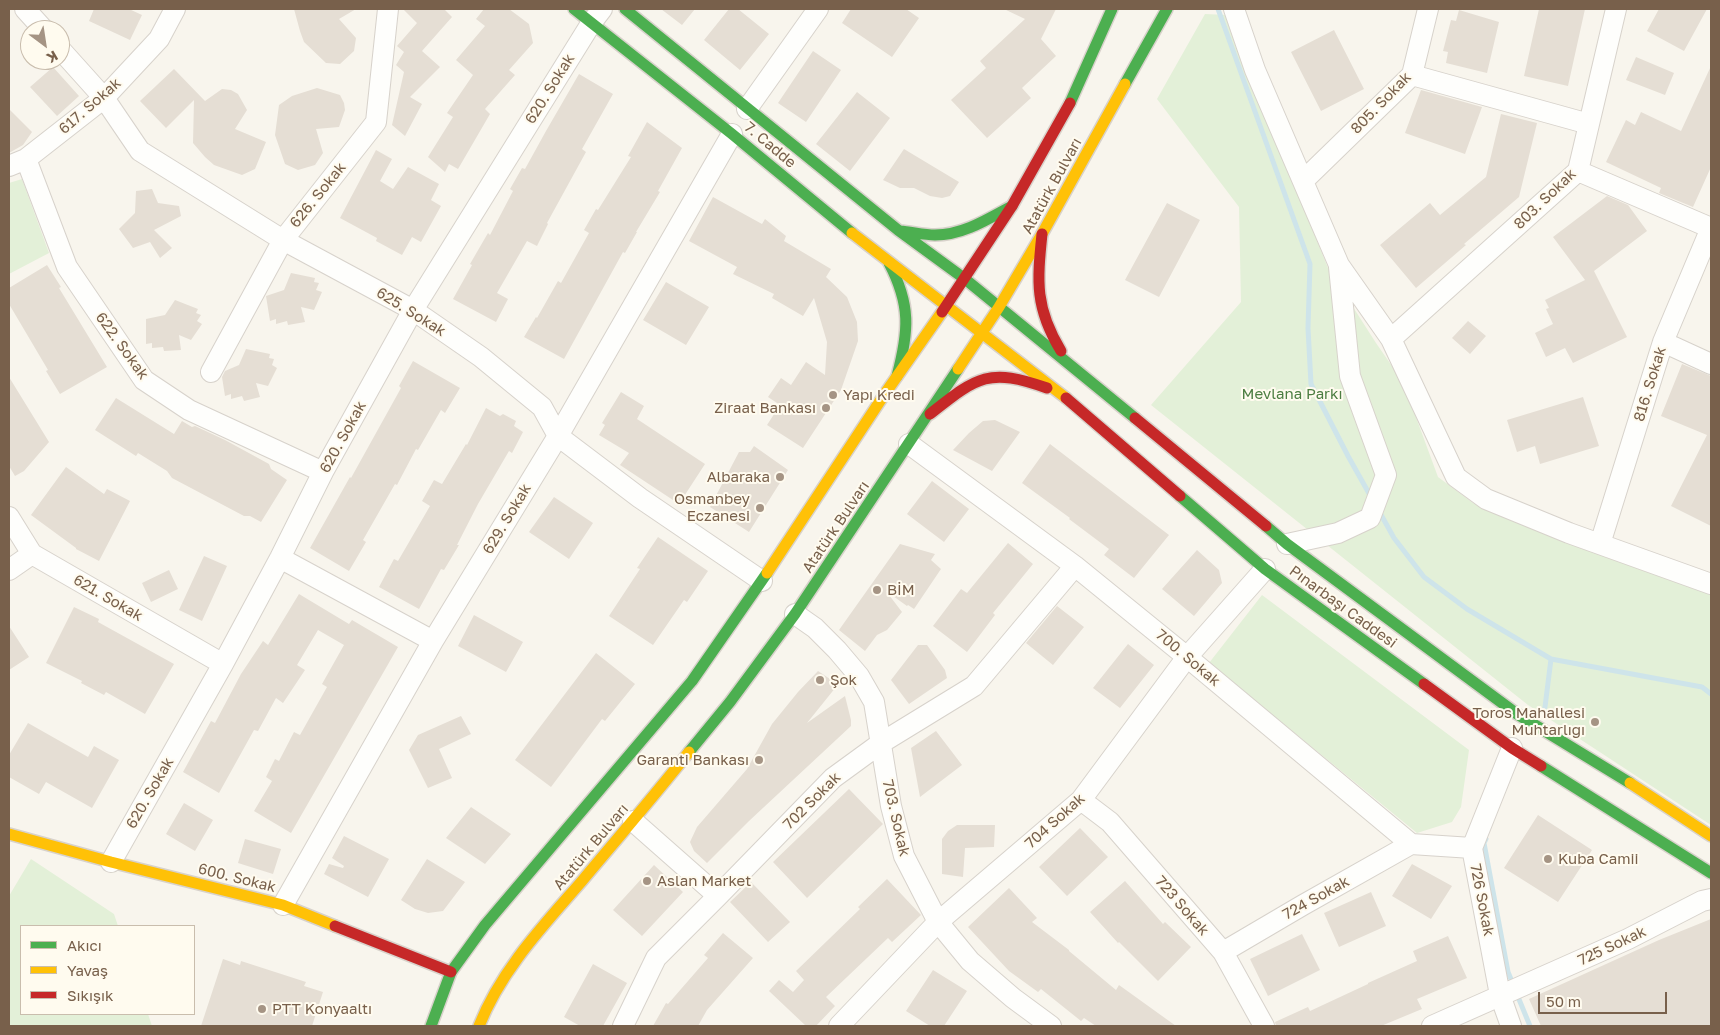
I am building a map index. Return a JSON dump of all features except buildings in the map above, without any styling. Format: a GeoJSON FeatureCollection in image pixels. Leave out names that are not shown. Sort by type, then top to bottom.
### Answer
{"type":"FeatureCollection","features":[{"type":"Feature","properties":{"kind":"main road","name":"7. Cadde"},"geometry":{"type":"LineString","coordinates":[[574,9],[597,15],[732,134],[888,262],[982,332]]}},
{"type":"Feature","properties":{"kind":"main road","name":"7. Cadde"},"geometry":{"type":"LineString","coordinates":[[624,9],[898,230],[999,306]]}},
{"type":"Feature","properties":{"kind":"main road","name":"Atatürk Bulvarı"},"geometry":{"type":"LineString","coordinates":[[431,1026],[451,972],[485,925],[692,681],[762,581],[896,376],[965,279],[1012,206],[1076,92],[1112,9]]}},
{"type":"Feature","properties":{"kind":"main road","name":"Atatürk Bulvarı"},"geometry":{"type":"LineString","coordinates":[[480,1026],[485,1011],[518,956],[633,821],[730,702],[795,614],[999,306],[1042,234],[1168,9]]}},
{"type":"Feature","properties":{"kind":"main road"},"geometry":{"type":"LineString","coordinates":[[898,230],[936,235],[958,231],[990,219],[1012,206]]}},
{"type":"Feature","properties":{"kind":"main road"},"geometry":{"type":"LineString","coordinates":[[1042,234],[1038,264],[1040,306],[1045,320],[1067,361]]}},
{"type":"Feature","properties":{"kind":"main road"},"geometry":{"type":"LineString","coordinates":[[888,262],[898,278],[906,310],[907,329],[904,349],[896,376]]}},
{"type":"Feature","properties":{"kind":"main road","name":"Pınarbaşı Caddesi"},"geometry":{"type":"LineString","coordinates":[[999,306],[1287,544],[1517,714],[1603,765],[1711,836]]}},
{"type":"Feature","properties":{"kind":"main road","name":"Pınarbaşı Caddesi"},"geometry":{"type":"LineString","coordinates":[[982,332],[1060,392],[1265,569],[1512,748],[1585,796],[1711,873]]}},
{"type":"Feature","properties":{"kind":"main road"},"geometry":{"type":"LineString","coordinates":[[929,414],[961,390],[988,378],[1022,381],[1060,392]]}},
{"type":"Feature","properties":{"kind":"main road","name":"600. Sokak"},"geometry":{"type":"LineString","coordinates":[[9,834],[110,862],[283,905],[451,972]]}},
{"type":"Feature","properties":{"kind":"street"},"geometry":{"type":"LineString","coordinates":[[25,9],[35,20]]}},
{"type":"Feature","properties":{"kind":"street","name":"617. Sokak"},"geometry":{"type":"LineString","coordinates":[[17,162],[104,98],[159,39],[175,9]]}},
{"type":"Feature","properties":{"kind":"street","name":"626. Sokak"},"geometry":{"type":"LineString","coordinates":[[211,372],[282,240],[376,122],[388,9]]}},
{"type":"Feature","properties":{"kind":"street"},"geometry":{"type":"LineString","coordinates":[[748,110],[818,9]]}},
{"type":"Feature","properties":{"kind":"street"},"geometry":{"type":"LineString","coordinates":[[1234,9],[1255,70],[1339,265],[1391,339],[1456,477],[1486,499],[1600,544],[1711,584]]}},
{"type":"Feature","properties":{"kind":"street","name":"805. Sokak"},"geometry":{"type":"LineString","coordinates":[[1303,181],[1412,75],[1428,9]]}},
{"type":"Feature","properties":{"kind":"street","name":"803. Sokak"},"geometry":{"type":"LineString","coordinates":[[1391,339],[1578,172],[1616,9]]}},
{"type":"Feature","properties":{"kind":"street","name":"620. Sokak"},"geometry":{"type":"LineString","coordinates":[[110,862],[223,664],[280,558],[323,472],[413,310],[597,15]]}},
{"type":"Feature","properties":{"kind":"street","name":"625. Sokak"},"geometry":{"type":"LineString","coordinates":[[70,60],[104,98],[140,151],[282,240],[413,310],[480,357],[542,407],[558,436],[640,498],[762,581]]}},
{"type":"Feature","properties":{"kind":"street"},"geometry":{"type":"LineString","coordinates":[[1412,75],[1589,124]]}},
{"type":"Feature","properties":{"kind":"street","name":"629. Sokak"},"geometry":{"type":"LineString","coordinates":[[283,905],[433,642],[558,436],[732,134]]}},
{"type":"Feature","properties":{"kind":"street","name":"622. Sokak"},"geometry":{"type":"LineString","coordinates":[[17,162],[67,267],[144,380],[189,410],[323,472]]}},
{"type":"Feature","properties":{"kind":"street"},"geometry":{"type":"LineString","coordinates":[[1578,172],[1711,228]]}},
{"type":"Feature","properties":{"kind":"street","name":"816. Sokak"},"geometry":{"type":"LineString","coordinates":[[1600,544],[1663,342],[1711,228]]}},
{"type":"Feature","properties":{"kind":"street"},"geometry":{"type":"LineString","coordinates":[[1287,544],[1338,533],[1370,518],[1386,475],[1350,376],[1339,265]]}},
{"type":"Feature","properties":{"kind":"street"},"geometry":{"type":"LineString","coordinates":[[1663,342],[1711,364]]}},
{"type":"Feature","properties":{"kind":"street","name":"700. Sokak"},"geometry":{"type":"LineString","coordinates":[[909,444],[1075,566],[1411,844]]}},
{"type":"Feature","properties":{"kind":"street","name":"621. Sokak"},"geometry":{"type":"LineString","coordinates":[[9,517],[32,554],[223,664]]}},
{"type":"Feature","properties":{"kind":"street"},"geometry":{"type":"LineString","coordinates":[[9,570],[32,554]]}},
{"type":"Feature","properties":{"kind":"street"},"geometry":{"type":"LineString","coordinates":[[280,558],[433,642]]}},
{"type":"Feature","properties":{"kind":"street","name":"702 Sokak"},"geometry":{"type":"LineString","coordinates":[[623,1026],[656,958],[832,778],[881,743],[974,686],[1075,566]]}},
{"type":"Feature","properties":{"kind":"street","name":"704 Sokak"},"geometry":{"type":"LineString","coordinates":[[838,1026],[938,922],[1081,800],[1186,657],[1265,569]]}},
{"type":"Feature","properties":{"kind":"street","name":"703. Sokak"},"geometry":{"type":"LineString","coordinates":[[795,614],[815,628],[831,644],[859,676],[874,702],[891,806],[904,856],[938,922],[970,961],[1013,998],[1051,1026]]}},
{"type":"Feature","properties":{"kind":"street","name":"726 Sokak"},"geometry":{"type":"LineString","coordinates":[[1511,1026],[1506,993],[1472,848],[1512,748]]}},
{"type":"Feature","properties":{"kind":"street","name":"723 Sokak"},"geometry":{"type":"LineString","coordinates":[[1081,800],[1110,822],[1223,952],[1264,1026]]}},
{"type":"Feature","properties":{"kind":"street"},"geometry":{"type":"LineString","coordinates":[[633,821],[718,896]]}},
{"type":"Feature","properties":{"kind":"street"},"geometry":{"type":"LineString","coordinates":[[1411,844],[1472,848]]}},
{"type":"Feature","properties":{"kind":"street","name":"724 Sokak"},"geometry":{"type":"LineString","coordinates":[[1223,952],[1411,844]]}},
{"type":"Feature","properties":{"kind":"street","name":"725 Sokak"},"geometry":{"type":"LineString","coordinates":[[1432,1026],[1628,939],[1702,901],[1711,899]]}},
{"type":"Feature","properties":{"kind":"green space","name":"Mevlana Parkı"},"geometry":{"type":"Polygon","coordinates":[[[1205,14],[1227,15],[1328,268],[1403,382],[1438,477],[1473,503],[1711,594],[1711,825],[1528,705],[1151,405],[1241,302],[1239,207],[1157,99],[1205,14]]]}},
{"type":"Feature","properties":{"kind":"green space"},"geometry":{"type":"Polygon","coordinates":[[[22,179],[49,253],[9,274],[9,183],[22,179]]]}},
{"type":"Feature","properties":{"kind":"green space"},"geometry":{"type":"Polygon","coordinates":[[[1262,595],[1469,750],[1461,807],[1452,822],[1417,833],[1209,663],[1262,595]]]}},
{"type":"Feature","properties":{"kind":"green space"},"geometry":{"type":"Polygon","coordinates":[[[31,859],[114,914],[118,925],[20,925],[20,1015],[148,1015],[152,1026],[9,1026],[9,896],[31,859]]]}},
{"type":"Feature","properties":{"kind":"waterway"},"geometry":{"type":"LineString","coordinates":[[1218,9],[1310,264],[1308,328],[1311,384],[1371,497]]}},
{"type":"Feature","properties":{"kind":"waterway"},"geometry":{"type":"LineString","coordinates":[[1379,511],[1394,538],[1424,577],[1467,609],[1551,659],[1702,687],[1711,694]]}},
{"type":"Feature","properties":{"kind":"waterway"},"geometry":{"type":"LineString","coordinates":[[1545,707],[1551,659]]}},
{"type":"Feature","properties":{"kind":"waterway"},"geometry":{"type":"LineString","coordinates":[[1486,839],[1484,843],[1508,972],[1513,984]]}},
{"type":"Feature","properties":{"kind":"waterway"},"geometry":{"type":"LineString","coordinates":[[1516,992],[1530,1026]]}},
{"type":"Feature","properties":{"kind":"traffic: fast"},"geometry":{"type":"LineString","coordinates":[[574,9],[732,134],[852,233]]}},
{"type":"Feature","properties":{"kind":"traffic: fast"},"geometry":{"type":"LineString","coordinates":[[625,9],[898,230],[965,279],[1135,418]]}},
{"type":"Feature","properties":{"kind":"traffic: fast"},"geometry":{"type":"LineString","coordinates":[[1070,103],[1112,9]]}},
{"type":"Feature","properties":{"kind":"traffic: fast"},"geometry":{"type":"LineString","coordinates":[[1125,84],[1167,9]]}},
{"type":"Feature","properties":{"kind":"traffic: fast"},"geometry":{"type":"LineString","coordinates":[[900,231],[927,235],[955,232],[975,225],[1012,206]]}},
{"type":"Feature","properties":{"kind":"traffic: fast"},"geometry":{"type":"LineString","coordinates":[[889,263],[901,292],[906,318],[904,345],[897,376]]}},
{"type":"Feature","properties":{"kind":"traffic: fast"},"geometry":{"type":"LineString","coordinates":[[689,752],[730,702],[795,614],[958,369]]}},
{"type":"Feature","properties":{"kind":"traffic: fast"},"geometry":{"type":"LineString","coordinates":[[1180,496],[1265,569],[1424,684]]}},
{"type":"Feature","properties":{"kind":"traffic: fast"},"geometry":{"type":"LineString","coordinates":[[1266,526],[1287,544],[1517,714],[1630,783]]}},
{"type":"Feature","properties":{"kind":"traffic: fast"},"geometry":{"type":"LineString","coordinates":[[431,1026],[451,972],[485,925],[692,681],[767,573]]}},
{"type":"Feature","properties":{"kind":"traffic: fast"},"geometry":{"type":"LineString","coordinates":[[1541,766],[1711,873]]}},
{"type":"Feature","properties":{"kind":"traffic: slow"},"geometry":{"type":"LineString","coordinates":[[958,369],[999,307],[1042,234],[1125,84]]}},
{"type":"Feature","properties":{"kind":"traffic: slow"},"geometry":{"type":"LineString","coordinates":[[852,233],[1066,398]]}},
{"type":"Feature","properties":{"kind":"traffic: slow"},"geometry":{"type":"LineString","coordinates":[[767,573],[884,395],[942,312]]}},
{"type":"Feature","properties":{"kind":"traffic: slow"},"geometry":{"type":"LineString","coordinates":[[479,1026],[499,986],[524,949],[689,752]]}},
{"type":"Feature","properties":{"kind":"traffic: slow"},"geometry":{"type":"LineString","coordinates":[[1630,783],[1711,836]]}},
{"type":"Feature","properties":{"kind":"traffic: slow"},"geometry":{"type":"LineString","coordinates":[[9,834],[111,862],[283,905],[335,926]]}},
{"type":"Feature","properties":{"kind":"traffic: jam"},"geometry":{"type":"LineString","coordinates":[[942,312],[1012,206],[1070,103]]}},
{"type":"Feature","properties":{"kind":"traffic: jam"},"geometry":{"type":"LineString","coordinates":[[1042,234],[1039,266],[1042,308],[1046,321],[1061,351]]}},
{"type":"Feature","properties":{"kind":"traffic: jam"},"geometry":{"type":"LineString","coordinates":[[930,414],[960,391],[984,379],[996,377],[1010,378],[1047,388]]}},
{"type":"Feature","properties":{"kind":"traffic: jam"},"geometry":{"type":"LineString","coordinates":[[1066,398],[1180,496]]}},
{"type":"Feature","properties":{"kind":"traffic: jam"},"geometry":{"type":"LineString","coordinates":[[1135,418],[1266,526]]}},
{"type":"Feature","properties":{"kind":"traffic: jam"},"geometry":{"type":"LineString","coordinates":[[1424,684],[1512,748],[1541,766]]}},
{"type":"Feature","properties":{"kind":"traffic: jam"},"geometry":{"type":"LineString","coordinates":[[335,926],[451,972]]}},
{"type":"Feature","properties":{"kind":"place","name":"Yapı Kredi"},"geometry":{"type":"Point","coordinates":[833,395]}},
{"type":"Feature","properties":{"kind":"place","name":"Ziraat Bankası"},"geometry":{"type":"Point","coordinates":[826,408]}},
{"type":"Feature","properties":{"kind":"place","name":"Albaraka"},"geometry":{"type":"Point","coordinates":[780,477]}},
{"type":"Feature","properties":{"kind":"place","name":"Osmanbey Eczanesi"},"geometry":{"type":"Point","coordinates":[760,508]}},
{"type":"Feature","properties":{"kind":"place","name":"BİM"},"geometry":{"type":"Point","coordinates":[877,590]}},
{"type":"Feature","properties":{"kind":"place","name":"Şok"},"geometry":{"type":"Point","coordinates":[820,680]}},
{"type":"Feature","properties":{"kind":"place","name":"Toros Mahallesi Muhtarlığı"},"geometry":{"type":"Point","coordinates":[1595,722]}},
{"type":"Feature","properties":{"kind":"place","name":"Garanti Bankası"},"geometry":{"type":"Point","coordinates":[759,760]}},
{"type":"Feature","properties":{"kind":"place","name":"Kuba Camii"},"geometry":{"type":"Point","coordinates":[1548,859]}},
{"type":"Feature","properties":{"kind":"place","name":"Aslan Market"},"geometry":{"type":"Point","coordinates":[647,881]}},
{"type":"Feature","properties":{"kind":"place","name":"PTT Konyaaltı"},"geometry":{"type":"Point","coordinates":[262,1009]}}]}
